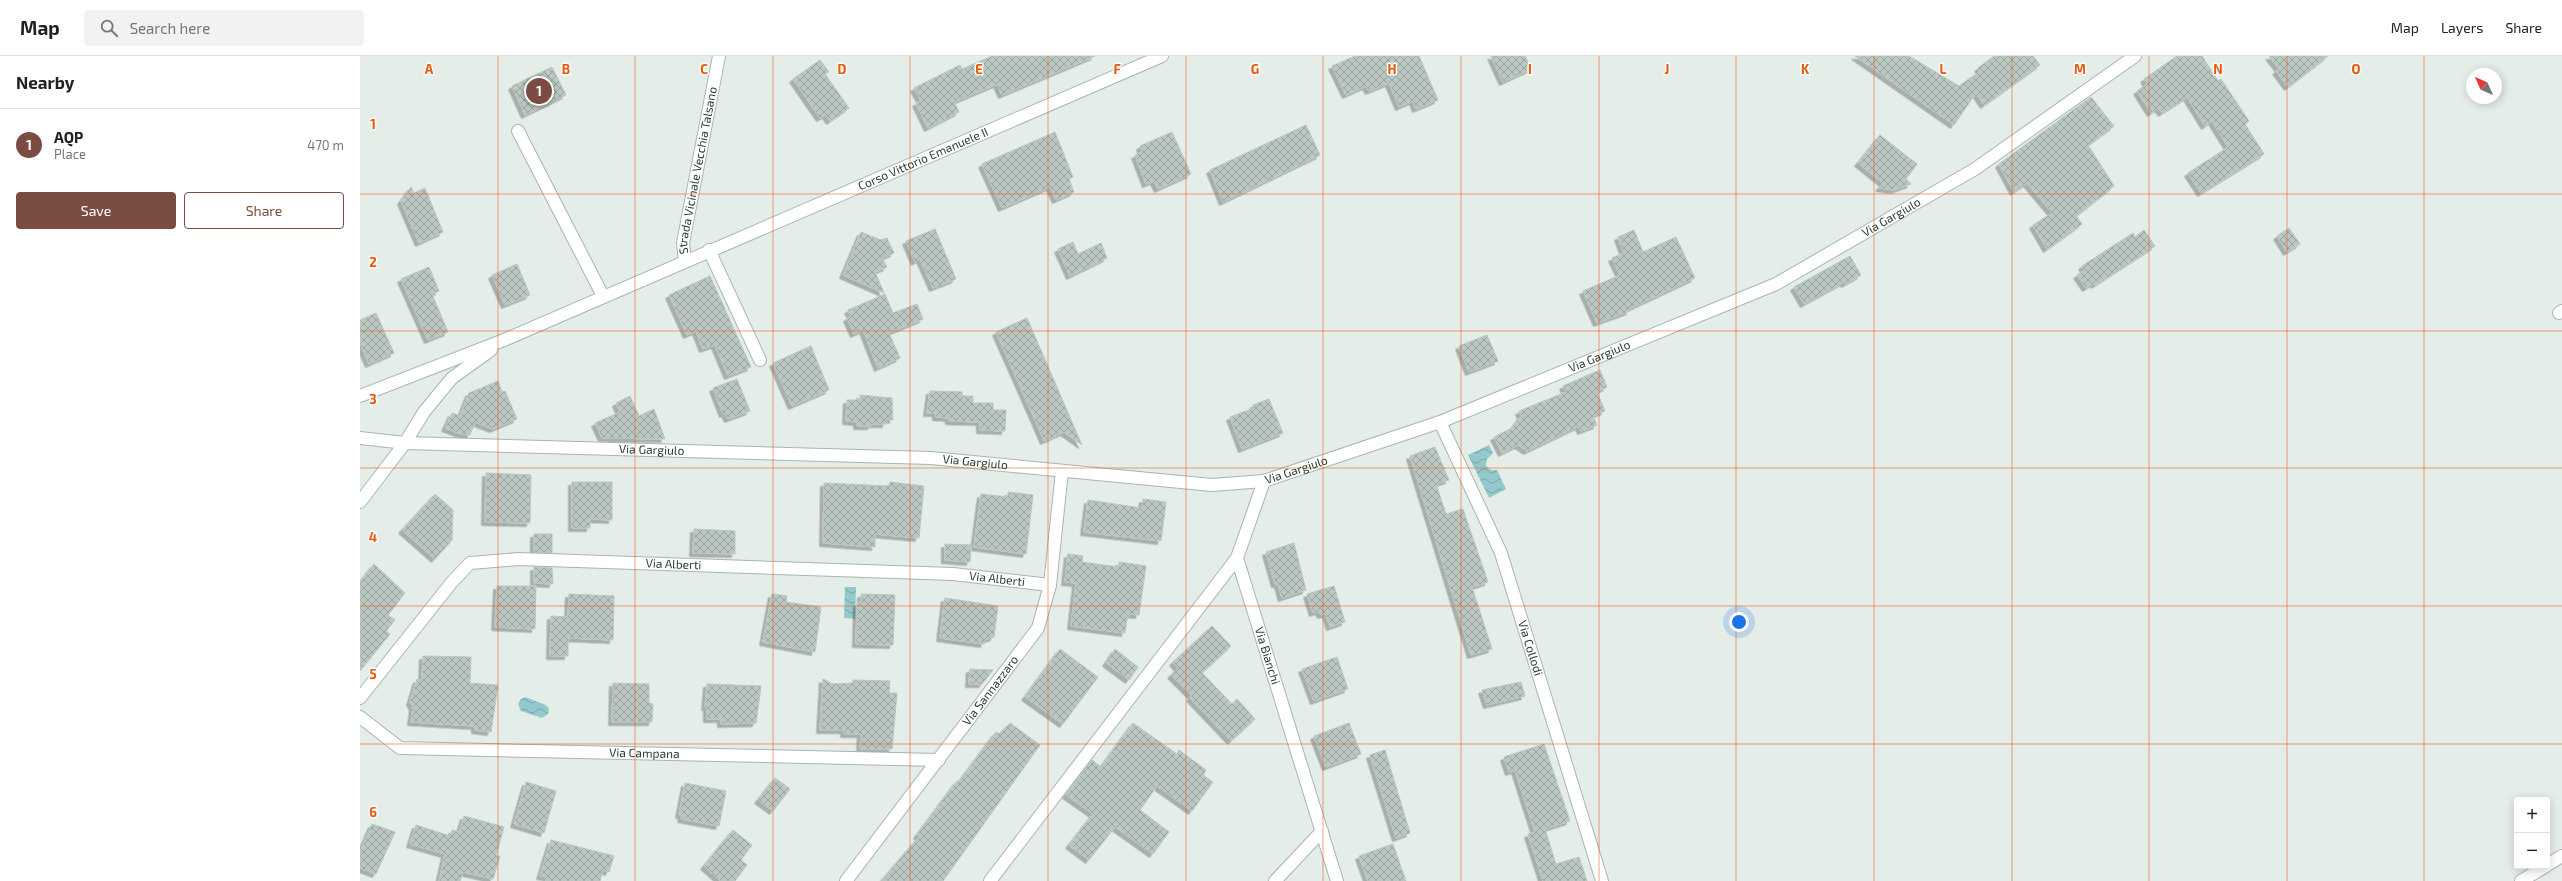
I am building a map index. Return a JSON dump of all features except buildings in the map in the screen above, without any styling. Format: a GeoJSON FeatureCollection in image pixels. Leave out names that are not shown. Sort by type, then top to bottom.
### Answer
{"type":"FeatureCollection","features":[{"type":"Feature","properties":{"kind":"street","name":"Strada Vicinale Vecchia Talsano"},"geometry":{"type":"LineString","coordinates":[[685,261],[684,235],[719,56]]}},
{"type":"Feature","properties":{"kind":"street","name":"Corso Vittorio Emanuele II"},"geometry":{"type":"LineString","coordinates":[[504,340],[709,250],[965,143],[1162,56]]}},
{"type":"Feature","properties":{"kind":"street","name":"Via Gargiulo"},"geometry":{"type":"LineString","coordinates":[[360,438],[405,443],[931,458],[1212,485],[1264,481],[1440,422],[1776,284],[1975,169],[2135,56]]}},
{"type":"Feature","properties":{"kind":"street"},"geometry":{"type":"LineString","coordinates":[[518,131],[603,296]]}},
{"type":"Feature","properties":{"kind":"street"},"geometry":{"type":"LineString","coordinates":[[709,250],[760,360]]}},
{"type":"Feature","properties":{"kind":"street"},"geometry":{"type":"LineString","coordinates":[[360,396],[504,340]]}},
{"type":"Feature","properties":{"kind":"street"},"geometry":{"type":"LineString","coordinates":[[360,502],[405,443],[424,412],[452,378],[504,340]]}},
{"type":"Feature","properties":{"kind":"street","name":"Via Collodi"},"geometry":{"type":"LineString","coordinates":[[1440,422],[1501,553],[1602,881]]}},
{"type":"Feature","properties":{"kind":"street","name":"Via Sannazzaro"},"geometry":{"type":"LineString","coordinates":[[846,881],[1038,628],[1050,585],[1062,471]]}},
{"type":"Feature","properties":{"kind":"street"},"geometry":{"type":"LineString","coordinates":[[990,881],[1237,558],[1264,481]]}},
{"type":"Feature","properties":{"kind":"street","name":"Via Bianchi"},"geometry":{"type":"LineString","coordinates":[[1237,558],[1337,881]]}},
{"type":"Feature","properties":{"kind":"street","name":"Via Alberti"},"geometry":{"type":"LineString","coordinates":[[360,698],[452,582],[470,564],[484,560],[519,559],[953,574],[1050,585]]}},
{"type":"Feature","properties":{"kind":"street","name":"Via Campana"},"geometry":{"type":"LineString","coordinates":[[360,717],[400,748],[939,760]]}},
{"type":"Feature","properties":{"kind":"street"},"geometry":{"type":"LineString","coordinates":[[1274,881],[1322,831]]}},
{"type":"Feature","properties":{"kind":"street"},"geometry":{"type":"LineString","coordinates":[[2550,864],[2562,856]]}},
{"type":"Feature","properties":{"kind":"street"},"geometry":{"type":"LineString","coordinates":[[2522,881],[2541,869]]}},
{"type":"Feature","properties":{"kind":"water"},"geometry":{"type":"Polygon","coordinates":[[[1489,445],[1493,453],[1487,459],[1486,466],[1491,470],[1497,470],[1506,489],[1489,498],[1468,455],[1489,445]]]}},
{"type":"Feature","properties":{"kind":"water"},"geometry":{"type":"Polygon","coordinates":[[[845,587],[856,587],[855,619],[844,618],[845,587]]]}},
{"type":"Feature","properties":{"kind":"water"},"geometry":{"type":"Polygon","coordinates":[[[525,697],[544,704],[549,708],[548,714],[542,718],[521,711],[518,704],[521,699],[525,697]]]}},
{"type":"Feature","properties":{"kind":"place","name":"AQP"},"geometry":{"type":"Point","coordinates":[539,91]}}]}
